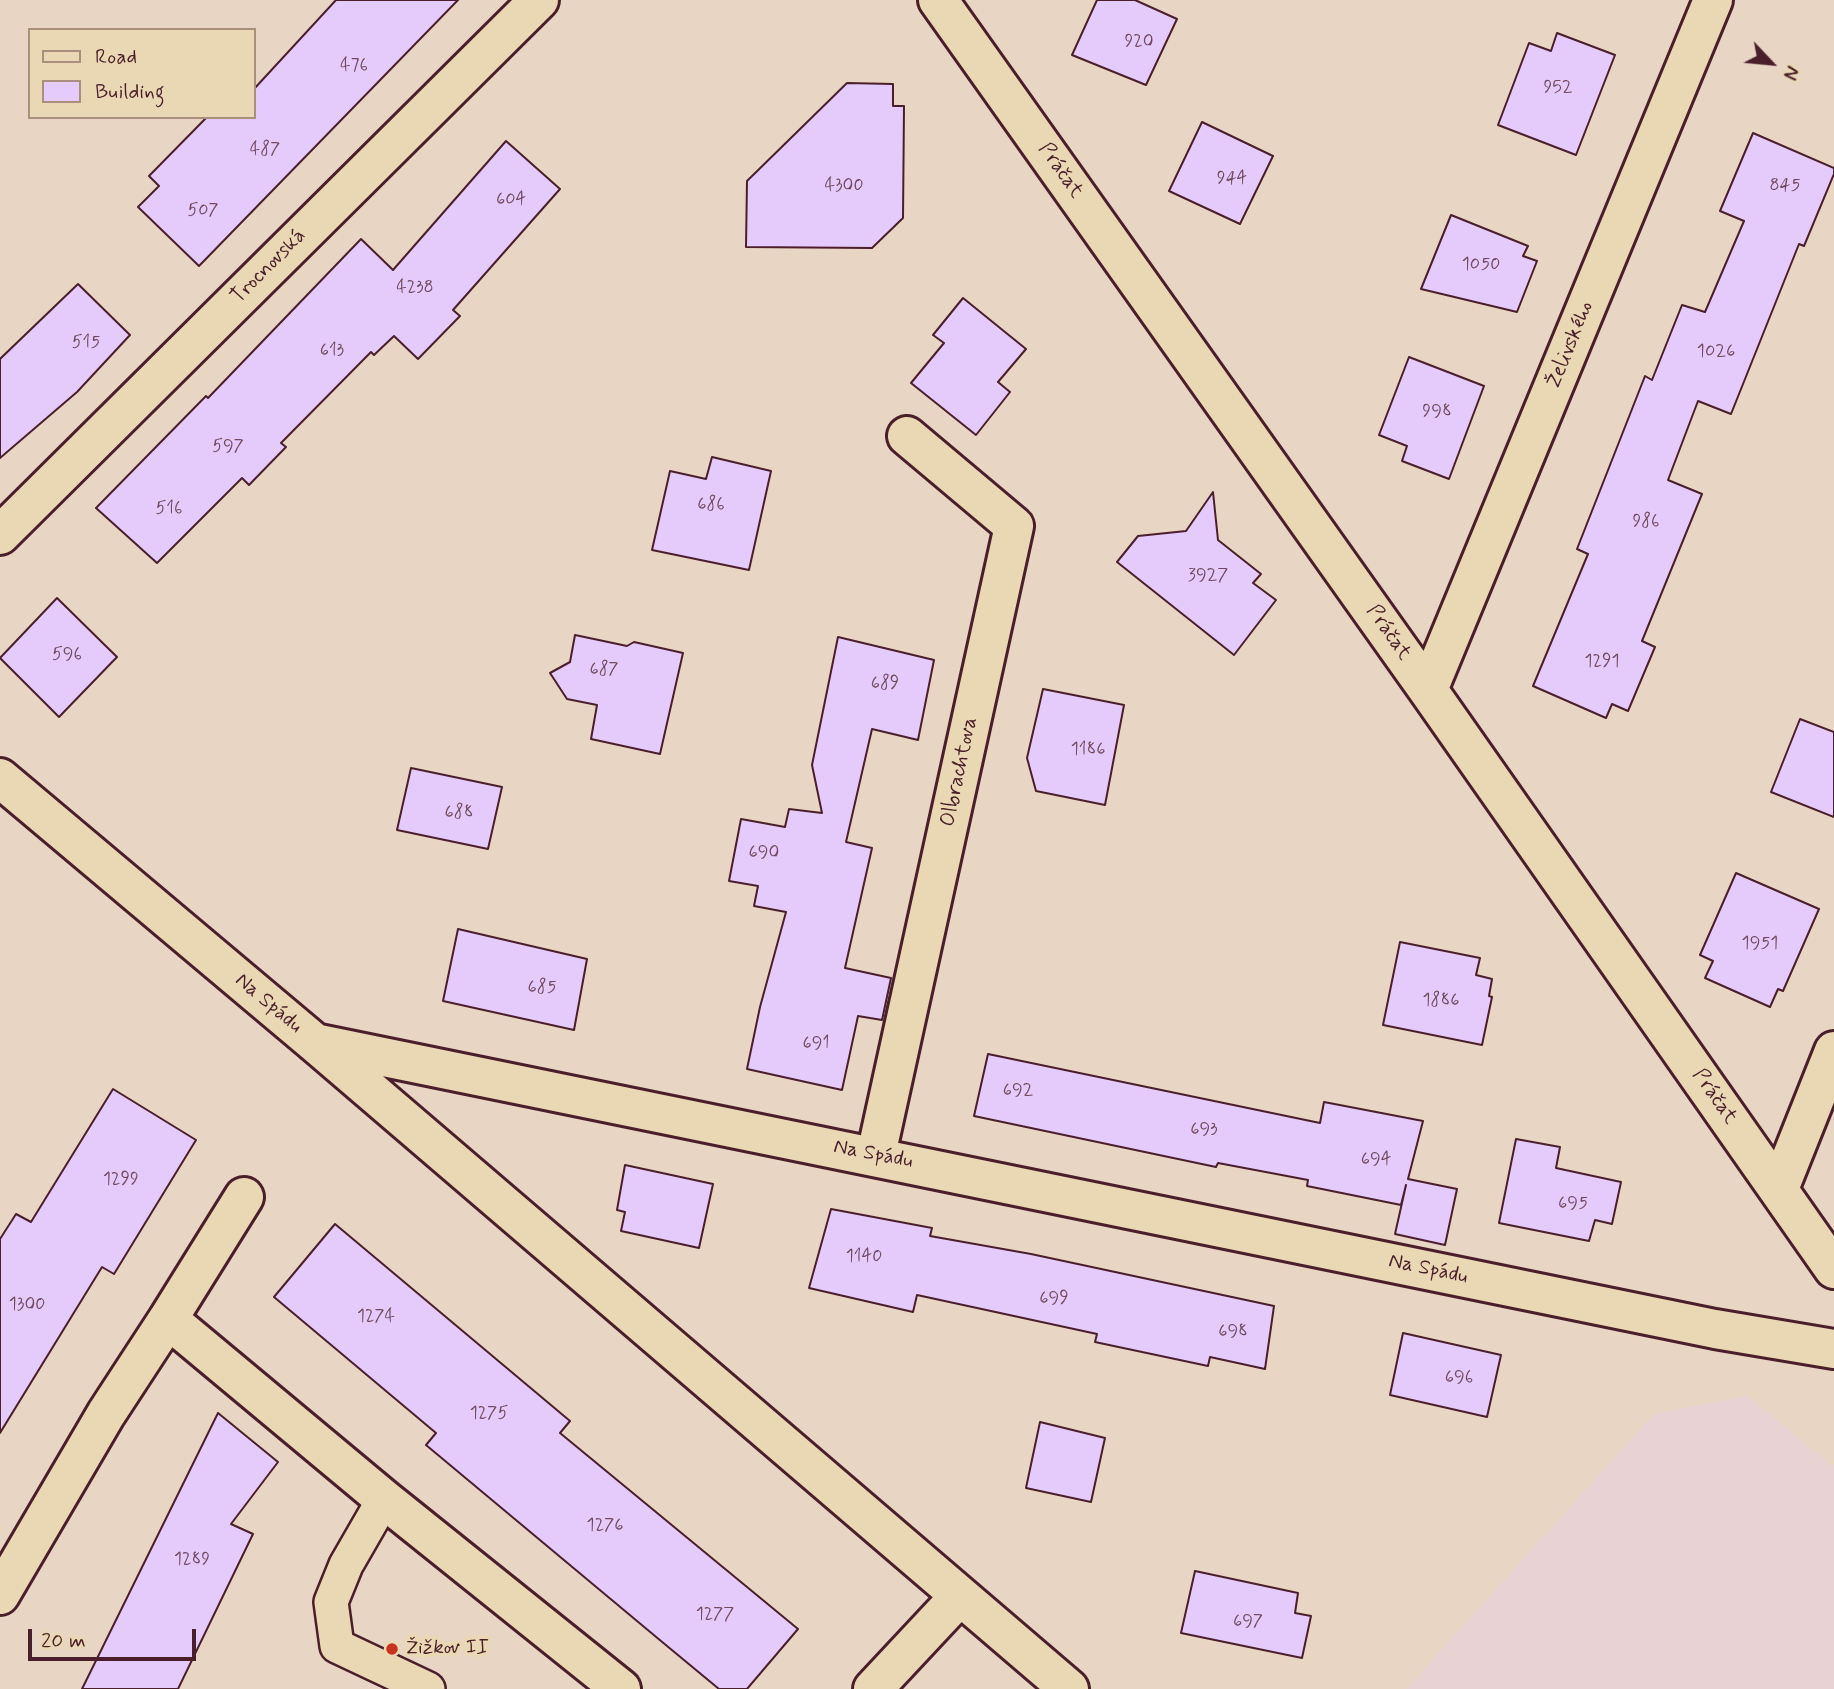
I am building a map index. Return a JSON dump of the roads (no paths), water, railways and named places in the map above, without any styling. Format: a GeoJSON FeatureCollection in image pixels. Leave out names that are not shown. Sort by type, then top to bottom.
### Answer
{"type":"FeatureCollection","features":[{"type":"Feature","properties":{"kind":"street","name":"Trocnovská"},"geometry":{"type":"LineString","coordinates":[[0,535],[539,0]]}},
{"type":"Feature","properties":{"kind":"street","name":"Práčat"},"geometry":{"type":"LineString","coordinates":[[938,0],[1429,690],[1834,1269]]}},
{"type":"Feature","properties":{"kind":"street","name":"Želivského"},"geometry":{"type":"LineString","coordinates":[[1429,690],[1713,0]]}},
{"type":"Feature","properties":{"kind":"street","name":"Olbrachtova"},"geometry":{"type":"LineString","coordinates":[[876,1155],[1014,526],[907,436]]}},
{"type":"Feature","properties":{"kind":"street","name":"Na Spádu"},"geometry":{"type":"LineString","coordinates":[[0,778],[315,1043],[876,1155],[1702,1326],[1834,1349]]}},
{"type":"Feature","properties":{"kind":"street"},"geometry":{"type":"LineString","coordinates":[[315,1043],[1069,1689]]}},
{"type":"Feature","properties":{"kind":"street"},"geometry":{"type":"LineString","coordinates":[[1779,1189],[1834,1051]]}},
{"type":"Feature","properties":{"kind":"street"},"geometry":{"type":"LineString","coordinates":[[0,1595],[106,1414],[244,1197]]}},
{"type":"Feature","properties":{"kind":"street"},"geometry":{"type":"LineString","coordinates":[[168,1320],[615,1687]]}},
{"type":"Feature","properties":{"kind":"street"},"geometry":{"type":"LineString","coordinates":[[873,1689],[959,1597]]}},
{"type":"Feature","properties":{"kind":"lane"},"geometry":{"type":"LineString","coordinates":[[384,1499],[346,1565],[331,1602],[337,1646],[428,1689]]}},
{"type":"Feature","properties":{"kind":"place","name":"Žižkov II"},"geometry":{"type":"Point","coordinates":[392,1649]}}]}
